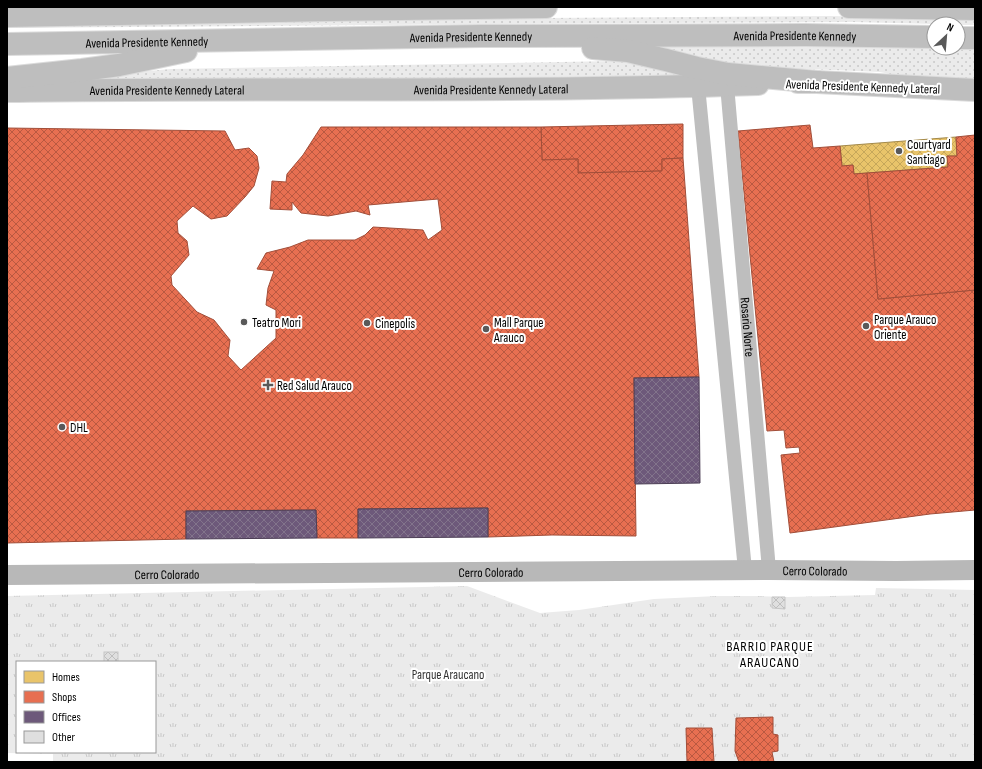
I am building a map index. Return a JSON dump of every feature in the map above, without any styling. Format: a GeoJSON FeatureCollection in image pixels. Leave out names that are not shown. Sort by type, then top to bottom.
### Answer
{"type":"FeatureCollection","features":[{"type":"Feature","properties":{"kind":"main road"},"geometry":{"type":"LineString","coordinates":[[302,7],[330,10]]}},
{"type":"Feature","properties":{"kind":"main road"},"geometry":{"type":"LineString","coordinates":[[10,16],[546,7]]}},
{"type":"Feature","properties":{"kind":"main road"},"geometry":{"type":"LineString","coordinates":[[849,7],[975,8]]}},
{"type":"Feature","properties":{"kind":"main road","name":"Avenida Presidente Kennedy"},"geometry":{"type":"LineString","coordinates":[[12,45],[481,36],[805,35],[926,37]]}},
{"type":"Feature","properties":{"kind":"main road"},"geometry":{"type":"LineString","coordinates":[[481,36],[628,51],[728,74],[817,82]]}},
{"type":"Feature","properties":{"kind":"main road"},"geometry":{"type":"LineString","coordinates":[[7,78],[119,65],[238,40]]}},
{"type":"Feature","properties":{"kind":"main road","name":"Avenida Presidente Kennedy Lateral"},"geometry":{"type":"LineString","coordinates":[[7,91],[451,90],[698,86],[817,82],[975,90]]}},
{"type":"Feature","properties":{"kind":"street","name":"Rosario Norte"},"geometry":{"type":"LineString","coordinates":[[727,85],[769,570]]}},
{"type":"Feature","properties":{"kind":"street","name":"Rosario Norte"},"geometry":{"type":"LineString","coordinates":[[698,86],[745,570]]}},
{"type":"Feature","properties":{"kind":"street","name":"Cerro Colorado"},"geometry":{"type":"LineString","coordinates":[[7,575],[975,570]]}},
{"type":"Feature","properties":{"kind":"green space"},"geometry":{"type":"Polygon","coordinates":[[[829,16],[926,18],[926,24],[853,22],[7,28],[7,22],[829,16]]]}},
{"type":"Feature","properties":{"kind":"green space"},"geometry":{"type":"Polygon","coordinates":[[[966,19],[975,19],[975,25],[966,25],[966,19]]]}},
{"type":"Feature","properties":{"kind":"green space"},"geometry":{"type":"Polygon","coordinates":[[[859,44],[926,46],[926,56],[966,56],[966,48],[975,47],[975,80],[921,80],[880,72],[741,67],[640,47],[744,47],[859,44]]]}},
{"type":"Feature","properties":{"kind":"green space"},"geometry":{"type":"Polygon","coordinates":[[[615,61],[673,68],[701,75],[343,81],[7,84],[171,69],[615,61]]]}},
{"type":"Feature","properties":{"kind":"green space","name":"Parque Araucano"},"geometry":{"type":"Polygon","coordinates":[[[467,586],[540,613],[579,610],[654,599],[717,596],[788,597],[875,595],[876,588],[975,590],[975,762],[53,762],[53,754],[7,753],[7,596],[467,586]]]}},
{"type":"Feature","properties":{"kind":"building: Homes","name":"Courtyard Santiago"},"geometry":{"type":"Polygon","coordinates":[[[956,137],[957,156],[947,156],[948,167],[854,174],[853,165],[842,166],[840,146],[956,137]]]}},
{"type":"Feature","properties":{"kind":"building: Shops"},"geometry":{"type":"Polygon","coordinates":[[[683,124],[683,158],[662,159],[662,171],[578,173],[578,159],[542,160],[541,127],[683,124]]]}},
{"type":"Feature","properties":{"kind":"building: Shops","name":"Parque Arauco Oriente"},"geometry":{"type":"Polygon","coordinates":[[[810,125],[813,148],[840,146],[842,166],[853,165],[854,174],[867,173],[878,299],[975,290],[975,510],[930,514],[790,533],[781,455],[800,453],[799,447],[786,448],[784,430],[767,431],[738,131],[810,125]]]}},
{"type":"Feature","properties":{"kind":"building: Shops","name":"Mall Parque Arauco"},"geometry":{"type":"Polygon","coordinates":[[[321,127],[541,127],[542,160],[578,159],[578,173],[662,171],[662,159],[683,158],[699,377],[634,378],[636,536],[552,535],[488,537],[488,508],[358,509],[358,538],[317,538],[316,510],[186,511],[186,539],[7,543],[7,128],[225,131],[235,150],[249,148],[257,156],[259,168],[254,186],[227,216],[211,219],[193,206],[177,221],[178,233],[187,241],[189,255],[171,276],[172,285],[197,312],[214,320],[230,340],[228,356],[241,370],[276,338],[276,310],[266,305],[268,288],[274,271],[257,269],[266,253],[290,247],[308,240],[355,240],[365,235],[373,227],[423,230],[428,240],[442,230],[438,199],[368,205],[370,215],[356,211],[328,216],[301,213],[292,202],[292,210],[270,209],[272,181],[286,182],[287,174],[303,155],[321,127]]]}},
{"type":"Feature","properties":{"kind":"building: Shops"},"geometry":{"type":"Polygon","coordinates":[[[975,135],[975,290],[878,299],[867,173],[948,167],[947,156],[957,156],[956,137],[975,135]]]}},
{"type":"Feature","properties":{"kind":"building: Shops"},"geometry":{"type":"Polygon","coordinates":[[[773,717],[773,734],[778,735],[778,751],[772,752],[774,762],[739,762],[735,751],[736,718],[773,717]]]}},
{"type":"Feature","properties":{"kind":"building: Shops"},"geometry":{"type":"Polygon","coordinates":[[[686,728],[712,728],[714,762],[687,762],[686,728]]]}},
{"type":"Feature","properties":{"kind":"building: Offices"},"geometry":{"type":"Polygon","coordinates":[[[699,377],[700,483],[635,484],[634,378],[699,377]]]}},
{"type":"Feature","properties":{"kind":"building: Offices"},"geometry":{"type":"Polygon","coordinates":[[[488,508],[488,537],[358,538],[358,509],[488,508]]]}},
{"type":"Feature","properties":{"kind":"building: Offices"},"geometry":{"type":"Polygon","coordinates":[[[316,510],[317,538],[186,539],[186,511],[316,510]]]}},
{"type":"Feature","properties":{"kind":"building: Other"},"geometry":{"type":"Polygon","coordinates":[[[772,597],[785,597],[785,609],[772,608],[772,597]]]}},
{"type":"Feature","properties":{"kind":"building: Other"},"geometry":{"type":"Polygon","coordinates":[[[104,652],[118,652],[118,661],[104,661],[104,652]]]}},
{"type":"Feature","properties":{"kind":"place","name":"Courtyard Santiago"},"geometry":{"type":"Point","coordinates":[899,151]}},
{"type":"Feature","properties":{"kind":"place","name":"Teatro Mori"},"geometry":{"type":"Point","coordinates":[244,322]}},
{"type":"Feature","properties":{"kind":"place","name":"Cinepolis"},"geometry":{"type":"Point","coordinates":[367,323]}},
{"type":"Feature","properties":{"kind":"place","name":"Parque Arauco Oriente"},"geometry":{"type":"Point","coordinates":[866,326]}},
{"type":"Feature","properties":{"kind":"place","name":"Mall Parque Arauco"},"geometry":{"type":"Point","coordinates":[486,329]}},
{"type":"Feature","properties":{"kind":"place","name":"Red Salud Arauco"},"geometry":{"type":"Point","coordinates":[268,385]}},
{"type":"Feature","properties":{"kind":"place","name":"DHL"},"geometry":{"type":"Point","coordinates":[62,427]}},
{"type":"Feature","properties":{"kind":"district","name":"BARRIO PARQUE ARAUCANO"},"geometry":{"type":"Point","coordinates":[770,654]}}]}
